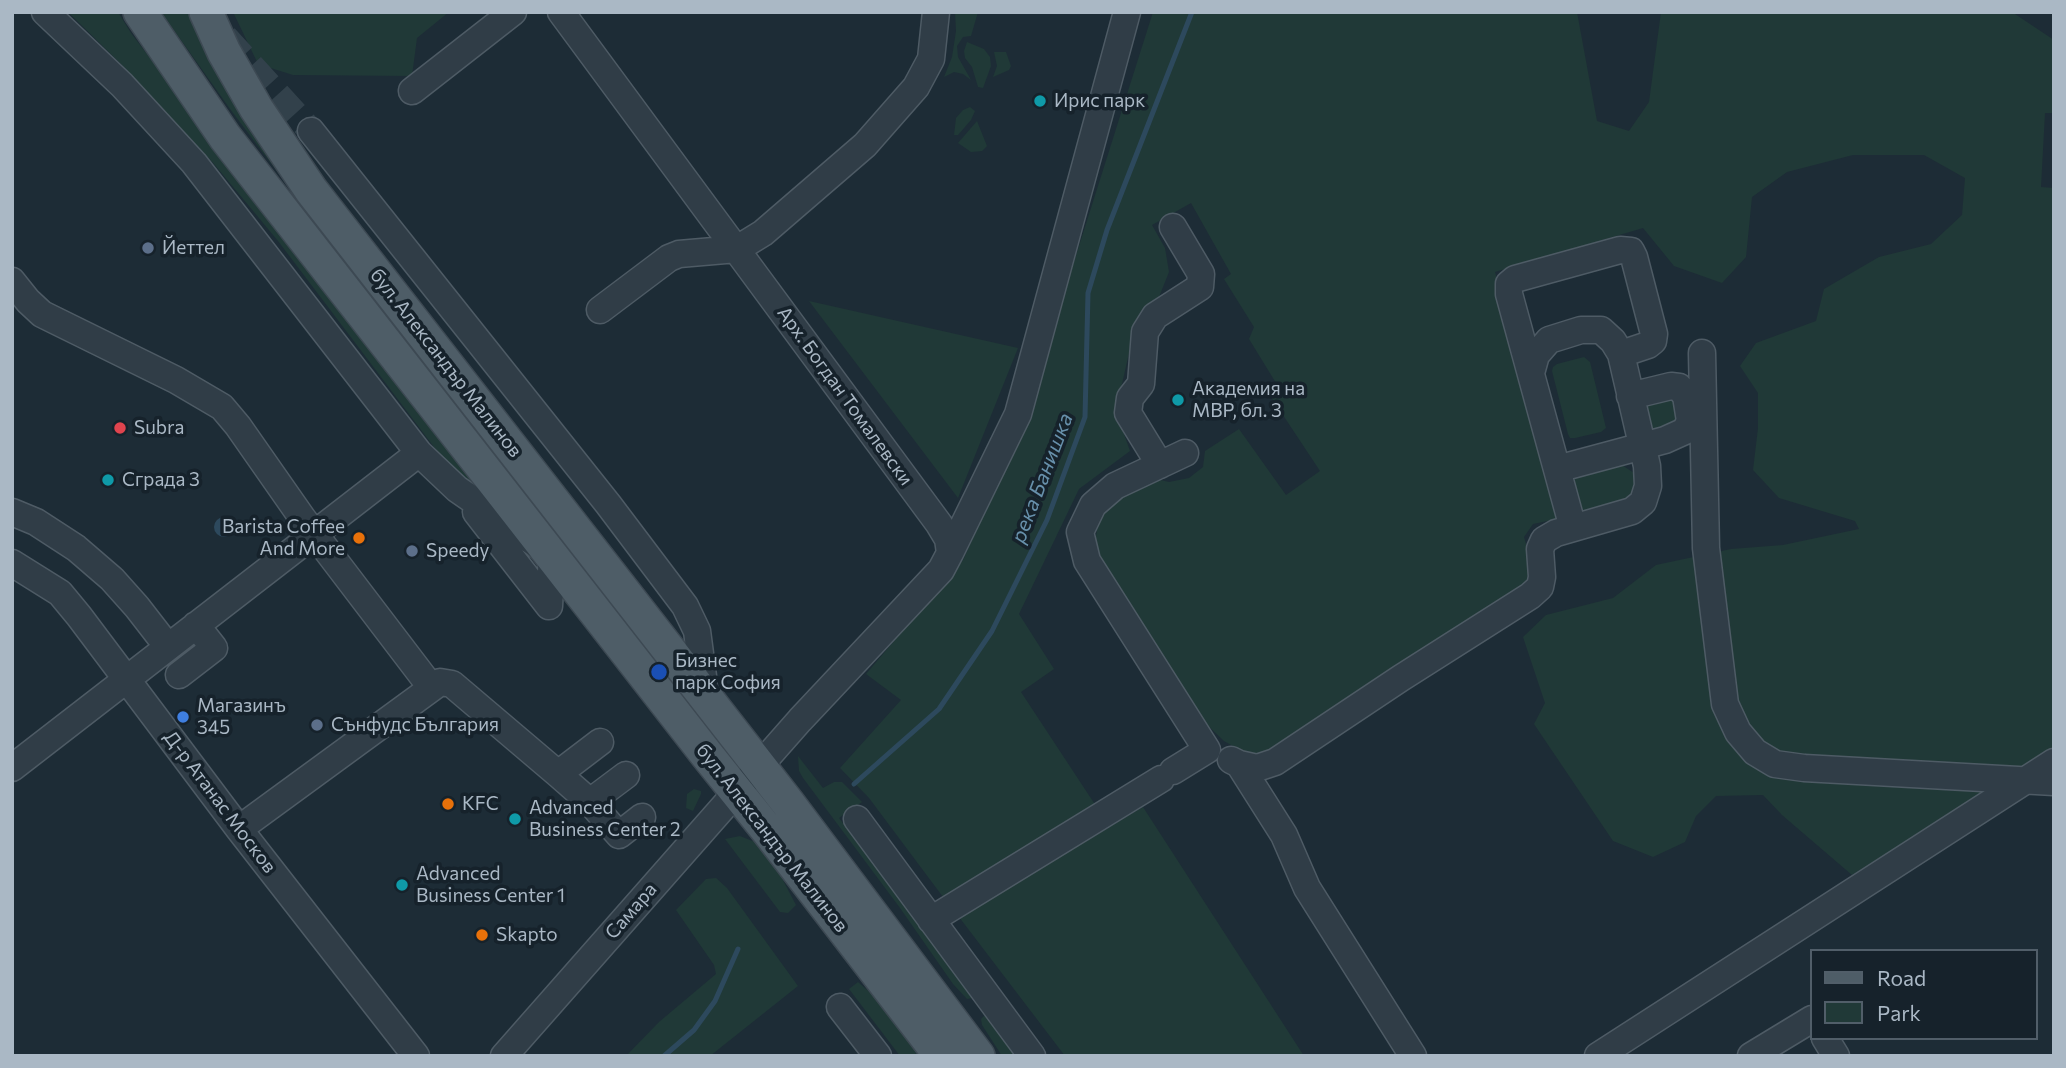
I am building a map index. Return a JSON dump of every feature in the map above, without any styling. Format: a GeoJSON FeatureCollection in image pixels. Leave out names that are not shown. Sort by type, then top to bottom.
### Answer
{"type":"FeatureCollection","features":[{"type":"Feature","properties":{"kind":"main road","name":"бул. Александър Малинов"},"geometry":{"type":"LineString","coordinates":[[140,12],[225,137],[737,792],[929,1016],[978,1056]]}},
{"type":"Feature","properties":{"kind":"main road","name":"бул. Александър Малинов"},"geometry":{"type":"LineString","coordinates":[[206,12],[224,52],[256,108],[311,190],[616,538],[706,699],[759,768],[929,1016],[941,1056]]}},
{"type":"Feature","properties":{"kind":"street","name":"бул. Александър Малинов"},"geometry":{"type":"LineString","coordinates":[[45,12],[122,85],[194,163],[419,453],[457,489],[552,555]]}},
{"type":"Feature","properties":{"kind":"street"},"geometry":{"type":"LineString","coordinates":[[412,92],[513,12]]}},
{"type":"Feature","properties":{"kind":"street","name":"Арх. Богдан Томалевски"},"geometry":{"type":"LineString","coordinates":[[561,12],[939,524],[948,538],[950,553]]}},
{"type":"Feature","properties":{"kind":"street"},"geometry":{"type":"LineString","coordinates":[[600,310],[669,258],[679,254],[737,249],[763,233],[864,145],[916,88],[931,60],[936,12]]}},
{"type":"Feature","properties":{"kind":"street"},"geometry":{"type":"LineString","coordinates":[[759,768],[800,720],[941,570],[1018,414],[1127,12]]}},
{"type":"Feature","properties":{"kind":"street","name":"бул. Александър Малинов"},"geometry":{"type":"LineString","coordinates":[[311,131],[616,538],[685,606],[697,631],[706,699]]}},
{"type":"Feature","properties":{"kind":"street"},"geometry":{"type":"LineString","coordinates":[[1160,465],[1128,413],[1130,398],[1142,384],[1145,332],[1155,316],[1200,287],[1201,274],[1173,227]]}},
{"type":"Feature","properties":{"kind":"street"},"geometry":{"type":"LineString","coordinates":[[1573,528],[1509,294],[1509,284],[1515,279],[1620,250],[1630,251],[1634,257],[1654,334],[1653,341],[1648,345],[1621,354]]}},
{"type":"Feature","properties":{"kind":"street"},"geometry":{"type":"LineString","coordinates":[[12,281],[27,302],[42,314],[176,380],[222,407],[314,534],[361,615],[430,687]]}},
{"type":"Feature","properties":{"kind":"street"},"geometry":{"type":"LineString","coordinates":[[1185,453],[1115,486],[1093,505],[1080,532],[1087,561],[1207,750],[1239,764],[1256,768],[1275,762],[1530,596],[1540,587],[1540,549],[1544,540],[1556,533],[1632,511],[1643,502],[1648,486],[1647,466],[1621,354],[1613,341],[1601,330],[1581,330],[1549,340],[1536,355],[1531,373]]}},
{"type":"Feature","properties":{"kind":"street"},"geometry":{"type":"LineString","coordinates":[[1702,354],[1706,548],[1725,704],[1738,732],[1755,751],[1774,764],[2054,782]]}},
{"type":"Feature","properties":{"kind":"street"},"geometry":{"type":"LineString","coordinates":[[1557,469],[1665,440],[1685,431],[1690,421],[1686,396],[1679,387],[1671,386],[1630,396]]}},
{"type":"Feature","properties":{"kind":"street"},"geometry":{"type":"LineString","coordinates":[[12,768],[419,453]]}},
{"type":"Feature","properties":{"kind":"street"},"geometry":{"type":"LineString","coordinates":[[457,489],[549,606],[552,555]]}},
{"type":"Feature","properties":{"kind":"street"},"geometry":{"type":"LineString","coordinates":[[12,512],[36,522],[85,555],[112,579],[168,647]]}},
{"type":"Feature","properties":{"kind":"street","name":"Д-р Атанас Москов"},"geometry":{"type":"LineString","coordinates":[[12,563],[60,593],[416,1056]]}},
{"type":"Feature","properties":{"kind":"street"},"geometry":{"type":"LineString","coordinates":[[179,675],[214,648],[196,625]]}},
{"type":"Feature","properties":{"kind":"street"},"geometry":{"type":"LineString","coordinates":[[239,828],[440,682],[453,684],[590,802],[619,835],[642,817]]}},
{"type":"Feature","properties":{"kind":"street"},"geometry":{"type":"LineString","coordinates":[[558,774],[600,742]]}},
{"type":"Feature","properties":{"kind":"street"},"geometry":{"type":"LineString","coordinates":[[931,920],[1207,750]]}},
{"type":"Feature","properties":{"kind":"street"},"geometry":{"type":"LineString","coordinates":[[1598,1056],[2054,762]]}},
{"type":"Feature","properties":{"kind":"street"},"geometry":{"type":"LineString","coordinates":[[1239,764],[1284,835],[1307,888],[1413,1056]]}},
{"type":"Feature","properties":{"kind":"street","name":"Самара"},"geometry":{"type":"LineString","coordinates":[[504,1056],[759,768]]}},
{"type":"Feature","properties":{"kind":"street"},"geometry":{"type":"LineString","coordinates":[[590,802],[626,775]]}},
{"type":"Feature","properties":{"kind":"street"},"geometry":{"type":"LineString","coordinates":[[857,819],[1032,1056]]}},
{"type":"Feature","properties":{"kind":"street"},"geometry":{"type":"LineString","coordinates":[[926,1056],[929,1016],[993,1006]]}},
{"type":"Feature","properties":{"kind":"street"},"geometry":{"type":"LineString","coordinates":[[840,1007],[867,1052]]}},
{"type":"Feature","properties":{"kind":"street"},"geometry":{"type":"LineString","coordinates":[[1751,1056],[1811,1020]]}},
{"type":"Feature","properties":{"kind":"street"},"geometry":{"type":"LineString","coordinates":[[1826,1040],[1836,1056]]}},
{"type":"Feature","properties":{"kind":"green space"},"geometry":{"type":"Polygon","coordinates":[[[68,12],[118,12],[223,154],[477,479],[473,485],[440,455],[278,241],[214,164],[123,66],[68,12]]]}},
{"type":"Feature","properties":{"kind":"green space"},"geometry":{"type":"Polygon","coordinates":[[[161,12],[190,12],[316,223],[230,109],[161,12]]]}},
{"type":"Feature","properties":{"kind":"green space"},"geometry":{"type":"Polygon","coordinates":[[[233,12],[449,12],[417,38],[412,76],[293,75],[258,64],[233,12]]]}},
{"type":"Feature","properties":{"kind":"green space"},"geometry":{"type":"Polygon","coordinates":[[[955,12],[978,12],[971,36],[963,37],[957,46],[958,57],[971,80],[954,72],[944,77],[952,57],[956,31],[955,12]]]}},
{"type":"Feature","properties":{"kind":"green space"},"geometry":{"type":"Polygon","coordinates":[[[1153,12],[1577,12],[1597,121],[1629,131],[1649,102],[1661,12],[2012,12],[2054,40],[2054,113],[2045,113],[2041,187],[2054,188],[2054,772],[2019,772],[1852,875],[1782,815],[1763,795],[1716,796],[1696,816],[1685,842],[1653,857],[1613,841],[1534,724],[1545,703],[1523,637],[1546,615],[1613,598],[1656,565],[1731,549],[1783,545],[1859,529],[1855,521],[1779,498],[1753,470],[1758,428],[1758,393],[1740,366],[1756,343],[1816,321],[1824,289],[1879,257],[1931,244],[1962,215],[1965,178],[1924,155],[1853,155],[1787,172],[1752,197],[1746,257],[1722,283],[1674,266],[1643,228],[1495,272],[1562,518],[1533,524],[1524,537],[1535,575],[1524,592],[1256,759],[1224,741],[1201,719],[1104,566],[1095,542],[1100,513],[1148,477],[1169,482],[1189,478],[1203,467],[1205,451],[1239,429],[1286,495],[1320,471],[1269,394],[1276,383],[1249,339],[1254,327],[1224,279],[1231,274],[1191,203],[1152,225],[1165,248],[1169,272],[1157,302],[1135,326],[1116,411],[1130,451],[1079,489],[1019,614],[1054,669],[1021,692],[1096,806],[946,901],[869,798],[840,768],[901,700],[866,674],[963,560],[1033,406],[1060,306],[1153,12]]]}},
{"type":"Feature","properties":{"kind":"green space"},"geometry":{"type":"Polygon","coordinates":[[[967,42],[984,49],[990,57],[991,66],[983,88],[978,87],[972,67],[965,58],[967,42]]]}},
{"type":"Feature","properties":{"kind":"green space"},"geometry":{"type":"Polygon","coordinates":[[[994,52],[1006,52],[1011,66],[1009,70],[993,77],[997,66],[994,52]]]}},
{"type":"Feature","properties":{"kind":"green space"},"geometry":{"type":"Polygon","coordinates":[[[970,107],[975,111],[971,120],[958,135],[954,135],[956,118],[970,107]]]}},
{"type":"Feature","properties":{"kind":"green space"},"geometry":{"type":"Polygon","coordinates":[[[977,121],[987,146],[982,151],[971,152],[958,143],[977,121]]]}},
{"type":"Feature","properties":{"kind":"green space"},"geometry":{"type":"Polygon","coordinates":[[[809,301],[1018,348],[958,498],[809,301]]]}},
{"type":"Feature","properties":{"kind":"green space"},"geometry":{"type":"Polygon","coordinates":[[[1584,357],[1590,362],[1606,428],[1601,432],[1570,438],[1552,371],[1557,364],[1584,357]]]}},
{"type":"Feature","properties":{"kind":"green space"},"geometry":{"type":"Polygon","coordinates":[[[1667,396],[1677,405],[1678,421],[1653,432],[1644,404],[1667,396]]]}},
{"type":"Feature","properties":{"kind":"green space"},"geometry":{"type":"Polygon","coordinates":[[[1622,465],[1634,473],[1638,480],[1630,501],[1593,511],[1577,509],[1570,487],[1574,478],[1599,468],[1622,465]]]}},
{"type":"Feature","properties":{"kind":"green space"},"geometry":{"type":"Polygon","coordinates":[[[798,756],[823,788],[834,782],[842,782],[862,802],[839,818],[974,993],[973,998],[967,999],[953,984],[803,778],[799,771],[798,756]]]}},
{"type":"Feature","properties":{"kind":"green space"},"geometry":{"type":"Polygon","coordinates":[[[694,789],[701,791],[701,794],[693,811],[686,808],[687,794],[694,789]]]}},
{"type":"Feature","properties":{"kind":"green space"},"geometry":{"type":"Polygon","coordinates":[[[1143,807],[1304,1056],[1065,1056],[959,917],[1143,807]]]}},
{"type":"Feature","properties":{"kind":"green space"},"geometry":{"type":"Polygon","coordinates":[[[740,836],[760,844],[776,867],[796,905],[788,913],[780,912],[725,839],[740,836]]]}},
{"type":"Feature","properties":{"kind":"green space"},"geometry":{"type":"Polygon","coordinates":[[[716,878],[727,888],[798,986],[710,1056],[626,1056],[659,1022],[716,974],[714,965],[676,910],[706,879],[716,878]]]}},
{"type":"Feature","properties":{"kind":"green space"},"geometry":{"type":"Polygon","coordinates":[[[858,982],[889,1009],[917,1056],[900,1056],[849,989],[858,982]]]}},
{"type":"Feature","properties":{"kind":"green space"},"geometry":{"type":"Polygon","coordinates":[[[990,1015],[1022,1056],[1002,1056],[982,1025],[981,1019],[990,1015]]]}},
{"type":"Feature","properties":{"kind":"water"},"geometry":{"type":"Polygon","coordinates":[[[224,517],[231,520],[234,527],[231,534],[224,537],[217,534],[214,527],[217,520],[224,517]]]}},
{"type":"Feature","properties":{"kind":"waterway","name":"река Банишка"},"geometry":{"type":"LineString","coordinates":[[854,784],[939,709],[992,631],[1047,520],[1085,417],[1088,293],[1107,230],[1192,12]]}},
{"type":"Feature","properties":{"kind":"waterway","name":"река Банишка"},"geometry":{"type":"LineString","coordinates":[[664,1056],[694,1030],[715,1001],[738,949]]}},
{"type":"Feature","properties":{"kind":"tunnel"},"geometry":{"type":"LineString","coordinates":[[225,37],[311,131]]}},
{"type":"Feature","properties":{"kind":"place","name":"Ирис парк"},"geometry":{"type":"Point","coordinates":[1040,101]}},
{"type":"Feature","properties":{"kind":"place","name":"Йеттел"},"geometry":{"type":"Point","coordinates":[148,248]}},
{"type":"Feature","properties":{"kind":"place","name":"Академия на МВР, бл. 3"},"geometry":{"type":"Point","coordinates":[1178,400]}},
{"type":"Feature","properties":{"kind":"place","name":"Subra"},"geometry":{"type":"Point","coordinates":[120,428]}},
{"type":"Feature","properties":{"kind":"place","name":"Сграда 3"},"geometry":{"type":"Point","coordinates":[108,480]}},
{"type":"Feature","properties":{"kind":"place","name":"Barista Coffee And More"},"geometry":{"type":"Point","coordinates":[359,538]}},
{"type":"Feature","properties":{"kind":"place","name":"Speedy"},"geometry":{"type":"Point","coordinates":[412,551]}},
{"type":"Feature","properties":{"kind":"place","name":"Бизнес парк София"},"geometry":{"type":"Point","coordinates":[659,672]}},
{"type":"Feature","properties":{"kind":"place","name":"Магазинъ 345"},"geometry":{"type":"Point","coordinates":[183,717]}},
{"type":"Feature","properties":{"kind":"place","name":"Сънфудс България"},"geometry":{"type":"Point","coordinates":[317,725]}},
{"type":"Feature","properties":{"kind":"place","name":"KFC"},"geometry":{"type":"Point","coordinates":[448,804]}},
{"type":"Feature","properties":{"kind":"place","name":"Advanced Business Center 2"},"geometry":{"type":"Point","coordinates":[515,819]}},
{"type":"Feature","properties":{"kind":"place","name":"Advanced Business Center 1"},"geometry":{"type":"Point","coordinates":[402,885]}},
{"type":"Feature","properties":{"kind":"place","name":"Skapto"},"geometry":{"type":"Point","coordinates":[482,935]}}]}
